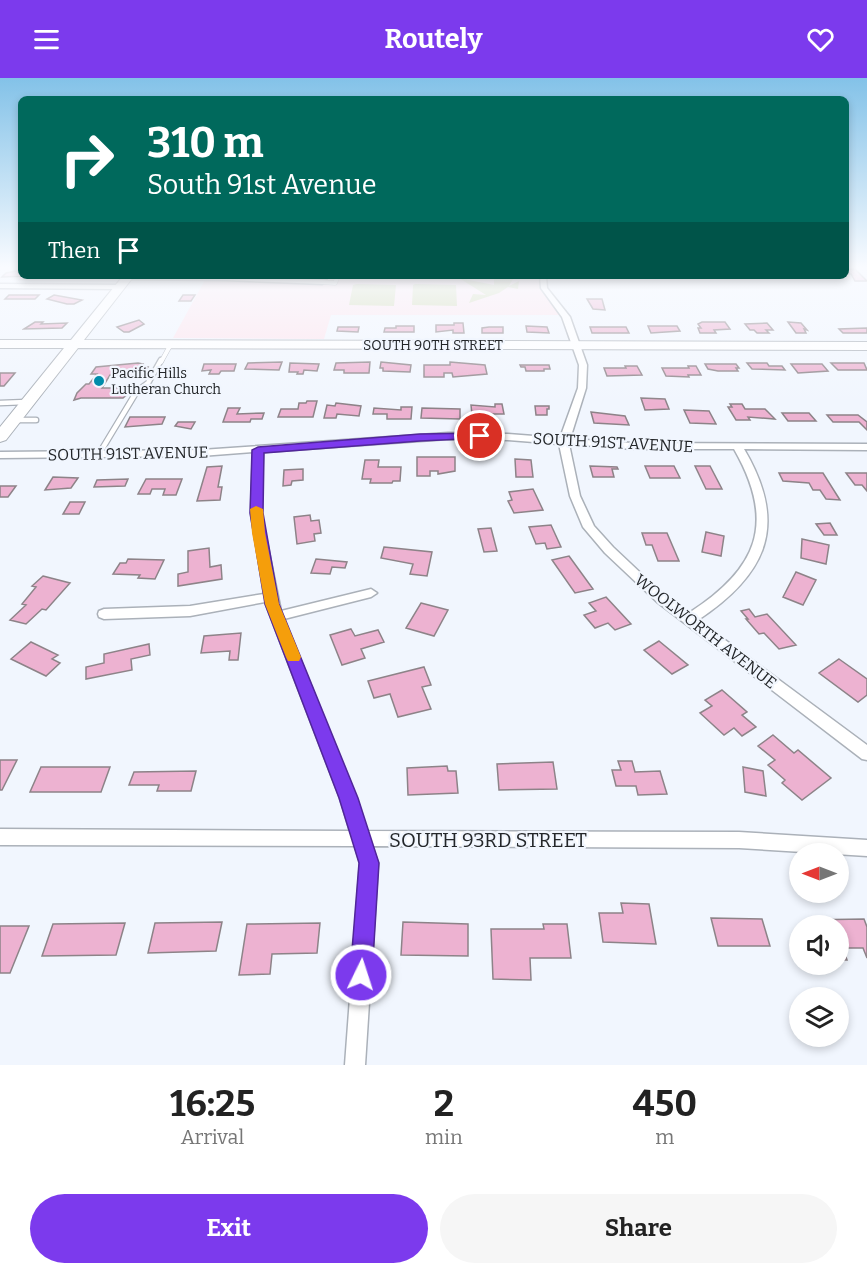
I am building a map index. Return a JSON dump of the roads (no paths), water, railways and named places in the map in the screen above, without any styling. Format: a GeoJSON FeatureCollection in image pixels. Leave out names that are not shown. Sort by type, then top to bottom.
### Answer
{"type":"FeatureCollection","features":[{"type":"Feature","properties":{"kind":"main road"},"geometry":{"type":"LineString","coordinates":[[0,437],[100,312]]}},
{"type":"Feature","properties":{"kind":"main road","name":"SOUTH 90TH STREET"},"geometry":{"type":"LineString","coordinates":[[0,344],[867,346]]}},
{"type":"Feature","properties":{"kind":"street","name":"WOOLWORTH AVENUE"},"geometry":{"type":"LineString","coordinates":[[562,312],[577,345],[583,365],[584,379],[564,441],[574,496],[589,527],[632,573],[688,620],[867,754]]}},
{"type":"Feature","properties":{"kind":"street","name":"SOUTH 91ST AVENUE"},"geometry":{"type":"LineString","coordinates":[[0,455],[258,450],[448,436],[508,437],[632,446],[867,447]]}},
{"type":"Feature","properties":{"kind":"street"},"geometry":{"type":"LineString","coordinates":[[688,620],[732,587],[751,561],[759,544],[762,529],[762,501],[759,488],[738,447]]}},
{"type":"Feature","properties":{"kind":"street"},"geometry":{"type":"LineString","coordinates":[[258,450],[256,513],[271,597],[348,798],[369,863],[355,1065]]}},
{"type":"Feature","properties":{"kind":"street"},"geometry":{"type":"LineString","coordinates":[[279,616],[371,593]]}},
{"type":"Feature","properties":{"kind":"street"},"geometry":{"type":"LineString","coordinates":[[104,614],[190,611],[271,597]]}},
{"type":"Feature","properties":{"kind":"street","name":"SOUTH 93RD STREET"},"geometry":{"type":"LineString","coordinates":[[0,837],[739,840],[867,848]]}},
{"type":"Feature","properties":{"kind":"lane"},"geometry":{"type":"LineString","coordinates":[[99,454],[137,391],[148,383],[171,344]]}},
{"type":"Feature","properties":{"kind":"lane"},"geometry":{"type":"LineString","coordinates":[[0,403],[28,402]]}},
{"type":"Feature","properties":{"kind":"lane"},"geometry":{"type":"LineString","coordinates":[[14,420],[36,420]]}},
{"type":"Feature","properties":{"kind":"place","name":"Pacific Hills Lutheran Church"},"geometry":{"type":"Point","coordinates":[99,381]}}]}
